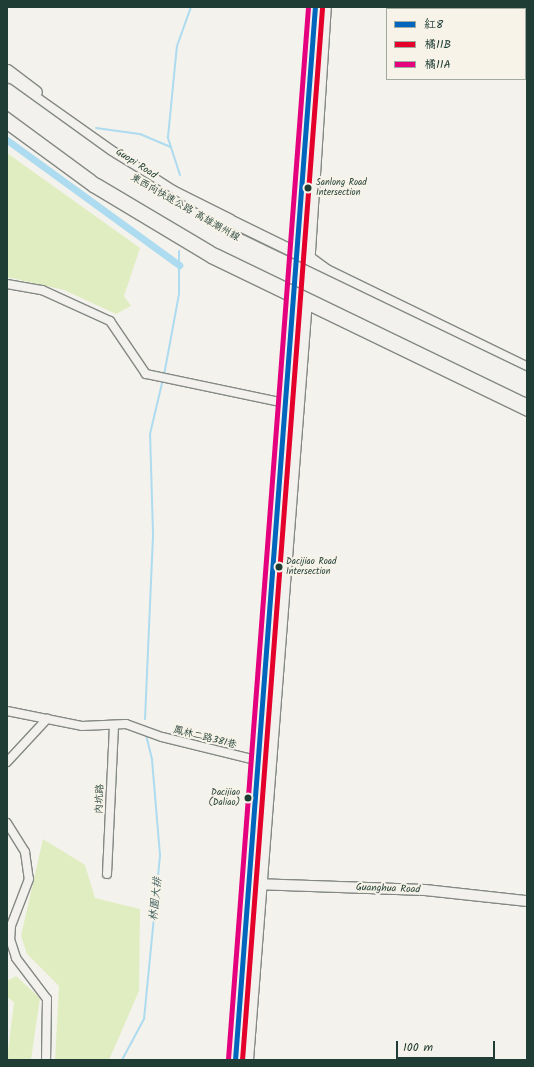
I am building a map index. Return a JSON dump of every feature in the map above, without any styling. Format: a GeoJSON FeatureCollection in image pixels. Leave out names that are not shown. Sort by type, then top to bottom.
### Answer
{"type":"FeatureCollection","features":[{"type":"Feature","properties":{"kind":"highway"},"geometry":{"type":"LineString","coordinates":[[7,79],[113,154],[172,192],[228,220]]}},
{"type":"Feature","properties":{"kind":"highway","name":"東西向快速公路 高雄潮州線"},"geometry":{"type":"LineString","coordinates":[[7,90],[107,162],[224,233],[527,379]]}},
{"type":"Feature","properties":{"kind":"highway","name":"東西向快速公路 高雄潮州線"},"geometry":{"type":"LineString","coordinates":[[7,102],[101,171],[220,241],[527,390]]}},
{"type":"Feature","properties":{"kind":"highway"},"geometry":{"type":"LineString","coordinates":[[7,115],[96,180],[200,242],[294,295],[527,403]]}},
{"type":"Feature","properties":{"kind":"highway"},"geometry":{"type":"LineString","coordinates":[[303,256],[326,271],[527,369]]}},
{"type":"Feature","properties":{"kind":"main road"},"geometry":{"type":"LineString","coordinates":[[235,1060],[248,884],[262,762],[306,301],[303,256],[316,7]]}},
{"type":"Feature","properties":{"kind":"main road"},"geometry":{"type":"LineString","coordinates":[[247,1060],[261,885],[262,762],[285,403],[294,295],[303,256],[325,7]]}},
{"type":"Feature","properties":{"kind":"main road","name":"Guopi Road"},"geometry":{"type":"LineString","coordinates":[[7,70],[114,150],[228,220],[527,363]]}},
{"type":"Feature","properties":{"kind":"main road"},"geometry":{"type":"LineString","coordinates":[[7,123],[138,214],[212,257],[294,295]]}},
{"type":"Feature","properties":{"kind":"main road"},"geometry":{"type":"LineString","coordinates":[[306,301],[527,410]]}},
{"type":"Feature","properties":{"kind":"street"},"geometry":{"type":"LineString","coordinates":[[7,284],[42,290],[110,321],[146,374],[175,378],[285,403]]}},
{"type":"Feature","properties":{"kind":"street"},"geometry":{"type":"LineString","coordinates":[[7,711],[82,726],[114,725]]}},
{"type":"Feature","properties":{"kind":"street"},"geometry":{"type":"LineString","coordinates":[[7,762],[46,719]]}},
{"type":"Feature","properties":{"kind":"street","name":"鳳林二路381巷"},"geometry":{"type":"LineString","coordinates":[[114,725],[137,728],[162,737],[262,762]]}},
{"type":"Feature","properties":{"kind":"street","name":"內坑路"},"geometry":{"type":"LineString","coordinates":[[107,874],[114,725]]}},
{"type":"Feature","properties":{"kind":"street"},"geometry":{"type":"LineString","coordinates":[[7,823],[25,852],[29,879],[11,926],[10,939],[16,958],[47,999],[46,1060]]}},
{"type":"Feature","properties":{"kind":"street","name":"Guanghua Road"},"geometry":{"type":"LineString","coordinates":[[248,884],[425,890],[527,901]]}},
{"type":"Feature","properties":{"kind":"green space"},"geometry":{"type":"Polygon","coordinates":[[[7,153],[140,248],[124,296],[131,306],[116,314],[64,290],[7,277],[7,153]]]}},
{"type":"Feature","properties":{"kind":"green space"},"geometry":{"type":"Polygon","coordinates":[[[43,839],[85,865],[95,898],[140,909],[139,991],[109,1060],[55,1060],[59,986],[27,954],[21,936],[43,839]]]}},
{"type":"Feature","properties":{"kind":"green space"},"geometry":{"type":"Polygon","coordinates":[[[16,976],[40,998],[31,1060],[7,1060],[14,1002],[7,997],[7,981],[16,976]]]}},
{"type":"Feature","properties":{"kind":"waterway"},"geometry":{"type":"LineString","coordinates":[[180,175],[168,137],[177,46],[191,7]]}},
{"type":"Feature","properties":{"kind":"waterway"},"geometry":{"type":"LineString","coordinates":[[96,128],[140,134],[171,147]]}},
{"type":"Feature","properties":{"kind":"waterway"},"geometry":{"type":"LineString","coordinates":[[7,140],[179,265]]}},
{"type":"Feature","properties":{"kind":"waterway"},"geometry":{"type":"LineString","coordinates":[[164,375],[179,294],[179,251]]}},
{"type":"Feature","properties":{"kind":"waterway"},"geometry":{"type":"LineString","coordinates":[[145,719],[153,533],[150,434],[163,379]]}},
{"type":"Feature","properties":{"kind":"waterway","name":"林園大排"},"geometry":{"type":"LineString","coordinates":[[122,1060],[144,1019],[160,855],[152,759],[146,735]]}},
{"type":"Feature","properties":{"kind":"transit line","name":"橘11A"},"geometry":{"type":"LineString","coordinates":[[228,1059],[308,7]]}},
{"type":"Feature","properties":{"kind":"transit line","name":"紅8"},"geometry":{"type":"LineString","coordinates":[[235,1060],[315,7]]}},
{"type":"Feature","properties":{"kind":"transit line","name":"橘11B"},"geometry":{"type":"LineString","coordinates":[[242,1060],[322,8]]}},
{"type":"Feature","properties":{"kind":"place","name":"Sanlong Road Intersection"},"geometry":{"type":"Point","coordinates":[308,188]}},
{"type":"Feature","properties":{"kind":"place","name":"Dacijiao Road Intersection"},"geometry":{"type":"Point","coordinates":[279,567]}},
{"type":"Feature","properties":{"kind":"place","name":"Dacijiao (Daliao)"},"geometry":{"type":"Point","coordinates":[248,798]}}]}
